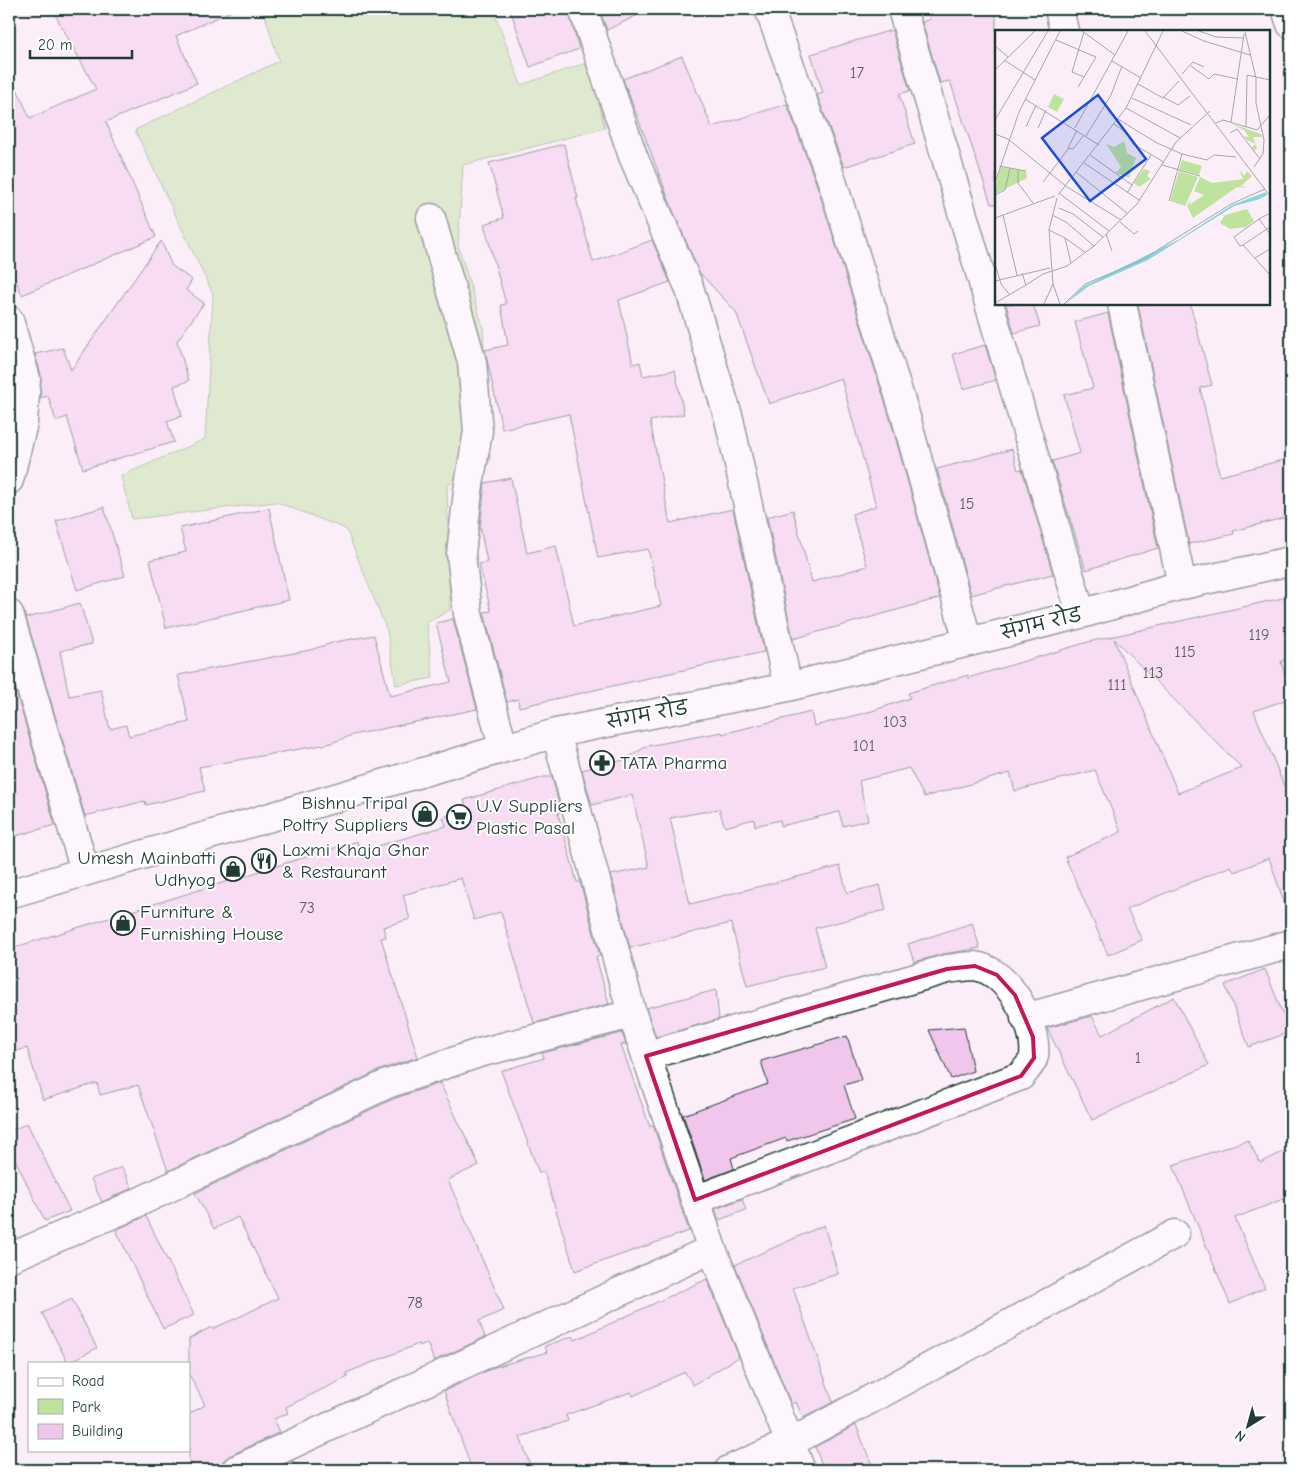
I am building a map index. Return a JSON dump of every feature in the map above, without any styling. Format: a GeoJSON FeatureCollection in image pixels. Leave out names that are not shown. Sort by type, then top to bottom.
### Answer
{"type":"FeatureCollection","features":[{"type":"Feature","properties":{"kind":"street"},"geometry":{"type":"LineString","coordinates":[[583,9],[633,156],[692,297],[729,419],[788,687]]}},
{"type":"Feature","properties":{"kind":"street"},"geometry":{"type":"LineString","coordinates":[[769,9],[831,178],[888,357],[968,642]]}},
{"type":"Feature","properties":{"kind":"street"},"geometry":{"type":"LineString","coordinates":[[902,9],[1080,614]]}},
{"type":"Feature","properties":{"kind":"street"},"geometry":{"type":"LineString","coordinates":[[1059,9],[1064,30]]}},
{"type":"Feature","properties":{"kind":"street"},"geometry":{"type":"LineString","coordinates":[[1286,9],[1291,24]]}},
{"type":"Feature","properties":{"kind":"street"},"geometry":{"type":"LineString","coordinates":[[431,218],[472,362],[478,431],[468,491],[461,554],[468,614],[503,747]]}},
{"type":"Feature","properties":{"kind":"street"},"geometry":{"type":"LineString","coordinates":[[1122,305],[1182,585]]}},
{"type":"Feature","properties":{"kind":"street"},"geometry":{"type":"LineString","coordinates":[[9,320],[26,379],[23,423],[9,480]]}},
{"type":"Feature","properties":{"kind":"street","name":"संगम रोड"},"geometry":{"type":"LineString","coordinates":[[9,894],[503,747],[556,733],[788,687],[1080,614],[1182,585],[1291,561]]}},
{"type":"Feature","properties":{"kind":"street"},"geometry":{"type":"LineString","coordinates":[[9,614],[85,871]]}},
{"type":"Feature","properties":{"kind":"street"},"geometry":{"type":"LineString","coordinates":[[556,733],[632,1014],[712,1249],[800,1470]]}},
{"type":"Feature","properties":{"kind":"street"},"geometry":{"type":"LineString","coordinates":[[1025,1018],[1291,944]]}},
{"type":"Feature","properties":{"kind":"street"},"geometry":{"type":"LineString","coordinates":[[646,1056],[947,969],[975,966],[997,975],[1016,995],[1033,1037],[1034,1058],[1021,1076],[695,1200]]}},
{"type":"Feature","properties":{"kind":"street"},"geometry":{"type":"LineString","coordinates":[[9,1258],[122,1210],[387,1084],[479,1053],[632,1014]]}},
{"type":"Feature","properties":{"kind":"street"},"geometry":{"type":"LineString","coordinates":[[729,1470],[790,1443],[1175,1234]]}},
{"type":"Feature","properties":{"kind":"street"},"geometry":{"type":"LineString","coordinates":[[236,1470],[712,1249]]}},
{"type":"Feature","properties":{"kind":"highlighted area"},"geometry":{"type":"Polygon","coordinates":[[[975,966],[997,975],[1015,995],[1033,1037],[1034,1058],[1021,1076],[695,1200],[646,1056],[947,969],[975,966]]]}},
{"type":"Feature","properties":{"kind":"green space"},"geometry":{"type":"Polygon","coordinates":[[[263,9],[493,9],[521,85],[589,62],[605,128],[463,165],[458,245],[483,327],[490,461],[447,486],[450,610],[427,623],[433,678],[396,685],[387,631],[346,529],[276,502],[132,519],[121,476],[205,439],[213,294],[135,130],[279,61],[263,9]]]}},
{"type":"Feature","properties":{"kind":"building"},"geometry":{"type":"Polygon","coordinates":[[[52,9],[236,9],[176,36],[197,83],[106,122],[156,237],[22,295],[9,265],[9,71],[30,118],[96,89],[52,9]]]}},
{"type":"Feature","properties":{"kind":"building"},"geometry":{"type":"Polygon","coordinates":[[[510,9],[568,9],[579,49],[530,67],[510,9]]]}},
{"type":"Feature","properties":{"kind":"building"},"geometry":{"type":"Polygon","coordinates":[[[599,9],[650,9],[607,30],[599,9]]]}},
{"type":"Feature","properties":{"kind":"building"},"geometry":{"type":"Polygon","coordinates":[[[927,9],[996,9],[995,204],[991,204],[950,81],[940,83],[922,22],[930,19],[927,9]]]}},
{"type":"Feature","properties":{"kind":"building"},"geometry":{"type":"Polygon","coordinates":[[[892,30],[910,91],[899,94],[915,144],[844,167],[817,95],[823,93],[811,54],[892,30]]]}},
{"type":"Feature","properties":{"kind":"building"},"geometry":{"type":"Polygon","coordinates":[[[682,56],[712,127],[787,104],[819,191],[890,418],[940,598],[793,639],[767,517],[793,510],[812,582],[867,566],[852,514],[876,506],[841,378],[769,404],[736,312],[699,272],[672,208],[623,79],[682,56]]]}},
{"type":"Feature","properties":{"kind":"building"},"geometry":{"type":"Polygon","coordinates":[[[564,144],[593,262],[652,240],[670,282],[619,300],[633,364],[640,362],[643,376],[675,370],[684,414],[650,421],[670,523],[733,509],[764,652],[519,707],[518,699],[507,702],[484,612],[491,611],[479,564],[487,562],[480,527],[485,483],[511,478],[527,553],[556,546],[574,626],[661,606],[648,549],[598,558],[569,414],[502,429],[485,350],[508,345],[501,305],[506,304],[484,224],[504,218],[489,163],[564,144]]]}},
{"type":"Feature","properties":{"kind":"building"},"geometry":{"type":"Polygon","coordinates":[[[161,241],[172,266],[192,280],[186,290],[204,303],[177,341],[189,381],[174,386],[182,416],[167,421],[174,442],[83,469],[67,417],[56,421],[48,396],[40,398],[41,375],[35,354],[63,348],[71,370],[161,241]]]}},
{"type":"Feature","properties":{"kind":"building"},"geometry":{"type":"Polygon","coordinates":[[[1006,305],[1033,305],[1040,326],[1014,333],[1006,305]]]}},
{"type":"Feature","properties":{"kind":"building"},"geometry":{"type":"Polygon","coordinates":[[[1138,305],[1190,305],[1212,385],[1200,388],[1220,476],[1291,458],[1291,516],[1233,531],[1234,534],[1189,544],[1138,305]]]}},
{"type":"Feature","properties":{"kind":"building"},"geometry":{"type":"Polygon","coordinates":[[[1108,313],[1158,548],[1086,570],[1052,461],[1080,453],[1064,395],[1093,388],[1075,322],[1108,313]]]}},
{"type":"Feature","properties":{"kind":"building"},"geometry":{"type":"Polygon","coordinates":[[[985,345],[996,380],[963,389],[953,354],[985,345]]]}},
{"type":"Feature","properties":{"kind":"building"},"geometry":{"type":"Polygon","coordinates":[[[1012,449],[1018,470],[1022,469],[1053,574],[971,595],[937,469],[1012,449]]]}},
{"type":"Feature","properties":{"kind":"building"},"geometry":{"type":"Polygon","coordinates":[[[104,507],[125,576],[77,590],[56,521],[104,507]]]}},
{"type":"Feature","properties":{"kind":"building"},"geometry":{"type":"Polygon","coordinates":[[[269,508],[289,600],[166,628],[150,560],[186,552],[180,528],[269,508]]]}},
{"type":"Feature","properties":{"kind":"building"},"geometry":{"type":"Polygon","coordinates":[[[1291,596],[1291,659],[1281,661],[1291,698],[1254,711],[1291,803],[1291,910],[1287,911],[1269,858],[1234,872],[1231,866],[1127,909],[1142,940],[1108,955],[1065,857],[1121,832],[1095,770],[1015,791],[1010,773],[924,797],[909,768],[859,781],[868,820],[843,826],[839,812],[781,826],[780,820],[755,826],[754,819],[725,827],[719,809],[670,818],[690,904],[840,866],[847,893],[880,885],[886,910],[815,928],[825,967],[747,986],[731,923],[630,948],[611,875],[649,867],[632,795],[592,805],[582,770],[624,760],[647,746],[722,732],[722,734],[811,712],[814,726],[872,711],[910,698],[908,693],[968,675],[968,678],[1088,642],[1291,596]],[[1114,639],[1178,793],[1242,768],[1114,639]]]}},
{"type":"Feature","properties":{"kind":"building"},"geometry":{"type":"Polygon","coordinates":[[[80,603],[92,644],[60,651],[69,696],[101,690],[110,729],[126,725],[129,736],[189,722],[178,675],[310,650],[335,642],[374,635],[390,696],[451,682],[436,623],[453,619],[477,709],[353,735],[328,744],[199,767],[205,791],[146,805],[145,801],[85,816],[26,618],[80,603]]]}},
{"type":"Feature","properties":{"kind":"building"},"geometry":{"type":"Polygon","coordinates":[[[9,668],[55,825],[9,838],[9,668]]]}},
{"type":"Feature","properties":{"kind":"building"},"geometry":{"type":"Polygon","coordinates":[[[544,777],[552,777],[561,812],[558,813],[577,882],[580,882],[600,956],[596,957],[609,1004],[534,1023],[501,912],[474,920],[461,878],[403,895],[410,919],[383,927],[386,937],[381,938],[418,1057],[380,1070],[168,1171],[138,1085],[100,1095],[97,1083],[43,1100],[27,1048],[9,1053],[9,949],[357,841],[360,851],[446,826],[443,817],[467,810],[464,800],[544,777]]]}},
{"type":"Feature","properties":{"kind":"building"},"geometry":{"type":"Polygon","coordinates":[[[972,923],[980,948],[943,954],[914,962],[908,944],[972,923]]]}},
{"type":"Feature","properties":{"kind":"building"},"geometry":{"type":"Polygon","coordinates":[[[1265,969],[1290,1032],[1249,1047],[1225,985],[1265,969]]]}},
{"type":"Feature","properties":{"kind":"building"},"geometry":{"type":"Polygon","coordinates":[[[716,990],[719,1019],[656,1037],[646,1008],[716,990]]]}},
{"type":"Feature","properties":{"kind":"building"},"geometry":{"type":"Polygon","coordinates":[[[1174,997],[1209,1065],[1092,1120],[1047,1028],[1092,1016],[1102,1035],[1174,997]]]}},
{"type":"Feature","properties":{"kind":"building"},"geometry":{"type":"Polygon","coordinates":[[[964,1027],[973,1071],[951,1079],[929,1030],[964,1027]]]}},
{"type":"Feature","properties":{"kind":"building"},"geometry":{"type":"Polygon","coordinates":[[[622,1033],[626,1044],[621,1045],[650,1127],[653,1125],[689,1231],[575,1271],[544,1172],[539,1173],[501,1071],[544,1058],[542,1053],[622,1033]]]}},
{"type":"Feature","properties":{"kind":"building"},"geometry":{"type":"Polygon","coordinates":[[[847,1036],[861,1080],[844,1085],[855,1119],[787,1141],[786,1138],[731,1158],[734,1169],[705,1180],[683,1115],[768,1084],[761,1061],[847,1036]]]}},
{"type":"Feature","properties":{"kind":"building"},"geometry":{"type":"Polygon","coordinates":[[[440,1083],[479,1165],[448,1180],[504,1310],[479,1321],[485,1337],[434,1361],[427,1343],[419,1346],[418,1344],[346,1373],[348,1377],[286,1407],[288,1413],[274,1419],[280,1432],[229,1456],[223,1461],[221,1470],[189,1470],[190,1413],[205,1405],[190,1376],[189,1339],[211,1327],[212,1329],[278,1298],[238,1217],[214,1229],[195,1193],[393,1099],[440,1083]]]}},
{"type":"Feature","properties":{"kind":"building"},"geometry":{"type":"Polygon","coordinates":[[[27,1123],[70,1211],[45,1221],[9,1147],[9,1132],[27,1123]]]}},
{"type":"Feature","properties":{"kind":"building"},"geometry":{"type":"Polygon","coordinates":[[[1248,1140],[1260,1163],[1291,1148],[1291,1196],[1235,1218],[1265,1288],[1230,1304],[1173,1165],[1248,1140]]]}},
{"type":"Feature","properties":{"kind":"building"},"geometry":{"type":"Polygon","coordinates":[[[122,1167],[132,1188],[102,1202],[91,1179],[122,1167]]]}},
{"type":"Feature","properties":{"kind":"building"},"geometry":{"type":"Polygon","coordinates":[[[742,1199],[746,1210],[719,1220],[715,1209],[742,1199]]]}},
{"type":"Feature","properties":{"kind":"building"},"geometry":{"type":"Polygon","coordinates":[[[146,1216],[194,1315],[163,1329],[116,1230],[146,1216]]]}},
{"type":"Feature","properties":{"kind":"building"},"geometry":{"type":"Polygon","coordinates":[[[824,1225],[838,1274],[793,1288],[833,1402],[803,1418],[796,1402],[791,1404],[735,1265],[824,1225]]]}},
{"type":"Feature","properties":{"kind":"building"},"geometry":{"type":"Polygon","coordinates":[[[707,1279],[739,1357],[693,1385],[685,1372],[633,1396],[631,1392],[566,1415],[568,1421],[520,1437],[532,1470],[472,1470],[444,1391],[495,1367],[547,1352],[545,1346],[573,1336],[575,1340],[707,1279]]]}},
{"type":"Feature","properties":{"kind":"building"},"geometry":{"type":"Polygon","coordinates":[[[72,1299],[97,1348],[67,1362],[42,1313],[72,1299]]]}},
{"type":"Feature","properties":{"kind":"building"},"geometry":{"type":"Polygon","coordinates":[[[856,1425],[874,1470],[824,1470],[815,1447],[856,1425]]]}},
{"type":"Feature","properties":{"kind":"building"},"geometry":{"type":"Polygon","coordinates":[[[293,1461],[297,1470],[273,1470],[293,1461]]]}},
{"type":"Feature","properties":{"kind":"place","name":"TATA Pharma"},"geometry":{"type":"Point","coordinates":[602,763]}},
{"type":"Feature","properties":{"kind":"place","name":"Bishnu Tripal Poltry Suppliers"},"geometry":{"type":"Point","coordinates":[425,814]}},
{"type":"Feature","properties":{"kind":"place","name":"U.V Suppliers Plastic Pasal"},"geometry":{"type":"Point","coordinates":[459,817]}},
{"type":"Feature","properties":{"kind":"place","name":"Laxmi Khaja Ghar & Restaurant"},"geometry":{"type":"Point","coordinates":[264,861]}},
{"type":"Feature","properties":{"kind":"place","name":"Umesh Mainbatti Udhyog"},"geometry":{"type":"Point","coordinates":[233,869]}},
{"type":"Feature","properties":{"kind":"place","name":"Furniture & Furnishing House"},"geometry":{"type":"Point","coordinates":[123,923]}}]}
